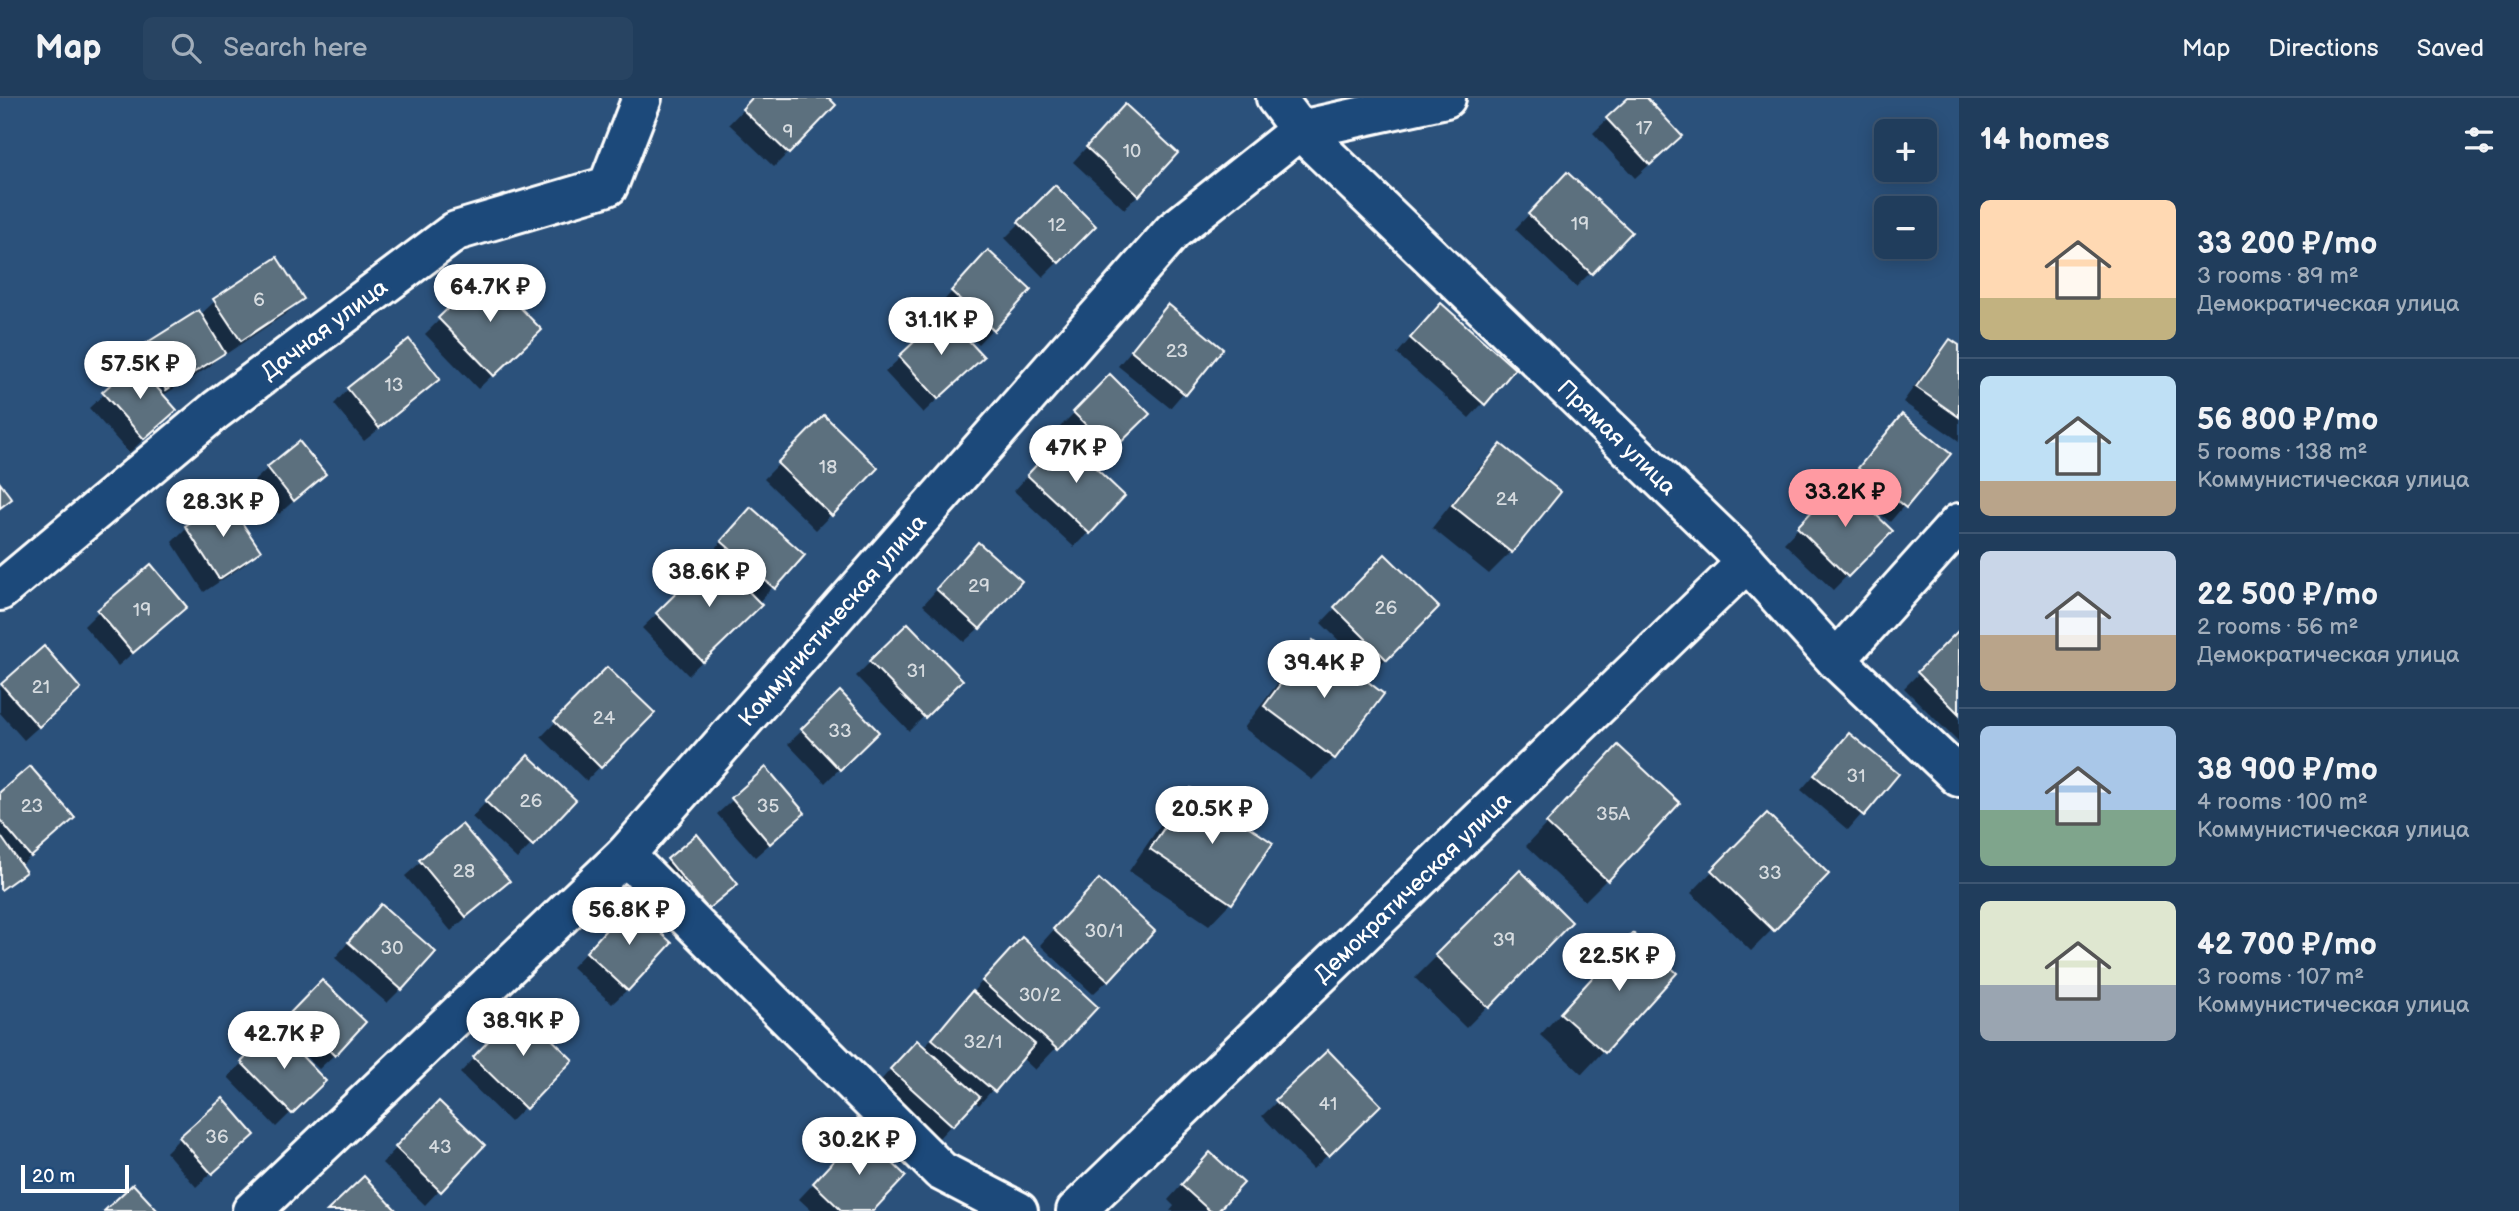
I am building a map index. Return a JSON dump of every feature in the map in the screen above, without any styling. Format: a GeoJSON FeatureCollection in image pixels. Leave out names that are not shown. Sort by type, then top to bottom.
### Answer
{"type":"FeatureCollection","features":[{"type":"Feature","properties":{"kind":"street","name":"Дачная улица"},"geometry":{"type":"LineString","coordinates":[[0,591],[216,410],[456,231],[608,186],[642,98]]}},
{"type":"Feature","properties":{"kind":"street","name":"Прямая улица"},"geometry":{"type":"LineString","coordinates":[[1276,98],[1300,130],[1747,562],[1836,660],[1959,777]]}},
{"type":"Feature","properties":{"kind":"street","name":"Коммунистическая улица"},"geometry":{"type":"LineString","coordinates":[[252,1211],[625,855],[1173,231],[1300,130],[1446,98]]}},
{"type":"Feature","properties":{"kind":"street"},"geometry":{"type":"LineString","coordinates":[[1836,660],[1959,523]]}},
{"type":"Feature","properties":{"kind":"street","name":"Демократическая улица"},"geometry":{"type":"LineString","coordinates":[[1076,1211],[1747,562]]}},
{"type":"Feature","properties":{"kind":"street"},"geometry":{"type":"LineString","coordinates":[[625,855],[941,1171],[1018,1211]]}},
{"type":"Feature","properties":{"kind":"building"},"geometry":{"type":"Polygon","coordinates":[[[752,98],[829,98],[836,105],[789,154],[742,109],[752,98]]]}},
{"type":"Feature","properties":{"kind":"building"},"geometry":{"type":"Polygon","coordinates":[[[1628,98],[1647,98],[1682,136],[1650,165],[1606,118],[1628,98]]]}},
{"type":"Feature","properties":{"kind":"building"},"geometry":{"type":"Polygon","coordinates":[[[1125,104],[1178,153],[1139,196],[1086,147],[1125,104]]]}},
{"type":"Feature","properties":{"kind":"building"},"geometry":{"type":"Polygon","coordinates":[[[1567,172],[1632,232],[1592,274],[1528,214],[1567,172]]]}},
{"type":"Feature","properties":{"kind":"building"},"geometry":{"type":"Polygon","coordinates":[[[1055,185],[1096,226],[1059,263],[1018,222],[1055,185]]]}},
{"type":"Feature","properties":{"kind":"building"},"geometry":{"type":"Polygon","coordinates":[[[988,250],[1031,290],[994,331],[951,291],[988,250]]]}},
{"type":"Feature","properties":{"kind":"building"},"geometry":{"type":"Polygon","coordinates":[[[277,257],[304,299],[241,341],[213,299],[277,257]]]}},
{"type":"Feature","properties":{"kind":"building"},"geometry":{"type":"Polygon","coordinates":[[[486,272],[542,330],[494,376],[438,318],[486,272]]]}},
{"type":"Feature","properties":{"kind":"building"},"geometry":{"type":"Polygon","coordinates":[[[1441,303],[1515,369],[1485,405],[1410,338],[1441,303]]]}},
{"type":"Feature","properties":{"kind":"building"},"geometry":{"type":"Polygon","coordinates":[[[1168,304],[1223,349],[1186,395],[1131,350],[1168,304]]]}},
{"type":"Feature","properties":{"kind":"building"},"geometry":{"type":"Polygon","coordinates":[[[199,310],[225,353],[166,390],[140,347],[199,310]]]}},
{"type":"Feature","properties":{"kind":"building"},"geometry":{"type":"Polygon","coordinates":[[[944,314],[984,357],[938,399],[899,356],[944,314]]]}},
{"type":"Feature","properties":{"kind":"building"},"geometry":{"type":"Polygon","coordinates":[[[409,339],[440,379],[379,428],[347,388],[409,339]]]}},
{"type":"Feature","properties":{"kind":"building"},"geometry":{"type":"Polygon","coordinates":[[[1950,339],[1959,345],[1959,417],[1916,387],[1950,339]]]}},
{"type":"Feature","properties":{"kind":"building"},"geometry":{"type":"Polygon","coordinates":[[[135,363],[177,410],[144,439],[102,392],[135,363]]]}},
{"type":"Feature","properties":{"kind":"building"},"geometry":{"type":"Polygon","coordinates":[[[1110,374],[1150,414],[1112,451],[1073,412],[1110,374]]]}},
{"type":"Feature","properties":{"kind":"building"},"geometry":{"type":"Polygon","coordinates":[[[1902,414],[1951,454],[1906,508],[1858,468],[1902,414]]]}},
{"type":"Feature","properties":{"kind":"building"},"geometry":{"type":"Polygon","coordinates":[[[824,415],[878,468],[832,516],[777,463],[824,415]]]}},
{"type":"Feature","properties":{"kind":"building"},"geometry":{"type":"Polygon","coordinates":[[[1063,437],[1125,496],[1090,534],[1027,475],[1063,437]]]}},
{"type":"Feature","properties":{"kind":"building"},"geometry":{"type":"Polygon","coordinates":[[[299,441],[326,474],[294,501],[267,467],[299,441]]]}},
{"type":"Feature","properties":{"kind":"building"},"geometry":{"type":"Polygon","coordinates":[[[1501,444],[1561,492],[1512,553],[1452,505],[1501,444]]]}},
{"type":"Feature","properties":{"kind":"building"},"geometry":{"type":"Polygon","coordinates":[[[1841,481],[1893,531],[1848,577],[1797,527],[1841,481]]]}},
{"type":"Feature","properties":{"kind":"building"},"geometry":{"type":"Polygon","coordinates":[[[0,483],[12,499],[0,508],[0,483]]]}},
{"type":"Feature","properties":{"kind":"building"},"geometry":{"type":"Polygon","coordinates":[[[226,499],[261,551],[219,579],[185,526],[226,499]]]}},
{"type":"Feature","properties":{"kind":"building"},"geometry":{"type":"Polygon","coordinates":[[[751,507],[805,555],[775,589],[721,541],[751,507]]]}},
{"type":"Feature","properties":{"kind":"building"},"geometry":{"type":"Polygon","coordinates":[[[978,542],[1022,581],[980,629],[936,589],[978,542]]]}},
{"type":"Feature","properties":{"kind":"building"},"geometry":{"type":"Polygon","coordinates":[[[1385,554],[1439,607],[1387,660],[1334,607],[1385,554]]]}},
{"type":"Feature","properties":{"kind":"building"},"geometry":{"type":"Polygon","coordinates":[[[714,556],[762,605],[703,662],[656,613],[714,556]]]}},
{"type":"Feature","properties":{"kind":"building"},"geometry":{"type":"Polygon","coordinates":[[[151,564],[187,607],[133,653],[97,610],[151,564]]]}},
{"type":"Feature","properties":{"kind":"building"},"geometry":{"type":"Polygon","coordinates":[[[908,623],[963,680],[925,718],[869,661],[908,623]]]}},
{"type":"Feature","properties":{"kind":"building"},"geometry":{"type":"Polygon","coordinates":[[[1959,630],[1959,714],[1917,672],[1959,630]]]}},
{"type":"Feature","properties":{"kind":"building"},"geometry":{"type":"Polygon","coordinates":[[[1313,640],[1384,694],[1335,759],[1264,706],[1313,640]]]}},
{"type":"Feature","properties":{"kind":"building"},"geometry":{"type":"Polygon","coordinates":[[[44,646],[81,689],[39,727],[1,684],[44,646]]]}},
{"type":"Feature","properties":{"kind":"building"},"geometry":{"type":"Polygon","coordinates":[[[607,667],[655,713],[601,768],[554,721],[607,667]]]}},
{"type":"Feature","properties":{"kind":"building"},"geometry":{"type":"Polygon","coordinates":[[[840,691],[879,732],[840,770],[801,729],[840,691]]]}},
{"type":"Feature","properties":{"kind":"building"},"geometry":{"type":"Polygon","coordinates":[[[1849,733],[1899,774],[1864,816],[1814,775],[1849,733]]]}},
{"type":"Feature","properties":{"kind":"building"},"geometry":{"type":"Polygon","coordinates":[[[1618,745],[1680,803],[1608,881],[1546,823],[1618,745]]]}},
{"type":"Feature","properties":{"kind":"building"},"geometry":{"type":"Polygon","coordinates":[[[528,755],[576,800],[533,846],[485,801],[528,755]]]}},
{"type":"Feature","properties":{"kind":"building"},"geometry":{"type":"Polygon","coordinates":[[[30,766],[75,818],[31,857],[0,820],[0,792],[30,766]]]}},
{"type":"Feature","properties":{"kind":"building"},"geometry":{"type":"Polygon","coordinates":[[[766,767],[805,813],[770,844],[731,798],[766,767]]]}},
{"type":"Feature","properties":{"kind":"building"},"geometry":{"type":"Polygon","coordinates":[[[1191,788],[1273,843],[1232,904],[1150,849],[1191,788]]]}},
{"type":"Feature","properties":{"kind":"building"},"geometry":{"type":"Polygon","coordinates":[[[1767,813],[1829,874],[1774,931],[1711,870],[1767,813]]]}},
{"type":"Feature","properties":{"kind":"building"},"geometry":{"type":"Polygon","coordinates":[[[462,824],[510,881],[466,917],[419,860],[462,824]]]}},
{"type":"Feature","properties":{"kind":"building"},"geometry":{"type":"Polygon","coordinates":[[[697,834],[738,884],[708,909],[667,859],[697,834]]]}},
{"type":"Feature","properties":{"kind":"building"},"geometry":{"type":"Polygon","coordinates":[[[0,835],[26,872],[1,890],[0,889],[0,835]]]}},
{"type":"Feature","properties":{"kind":"building"},"geometry":{"type":"Polygon","coordinates":[[[1520,870],[1572,922],[1489,1008],[1435,955],[1520,870]]]}},
{"type":"Feature","properties":{"kind":"building"},"geometry":{"type":"Polygon","coordinates":[[[1099,879],[1155,931],[1109,981],[1053,929],[1099,879]]]}},
{"type":"Feature","properties":{"kind":"building"},"geometry":{"type":"Polygon","coordinates":[[[381,904],[436,952],[402,990],[348,942],[381,904]]]}},
{"type":"Feature","properties":{"kind":"building"},"geometry":{"type":"Polygon","coordinates":[[[629,904],[672,943],[628,991],[586,952],[629,904]]]}},
{"type":"Feature","properties":{"kind":"building"},"geometry":{"type":"Polygon","coordinates":[[[1633,933],[1677,973],[1605,1053],[1560,1013],[1633,933]]]}},
{"type":"Feature","properties":{"kind":"building"},"geometry":{"type":"Polygon","coordinates":[[[1022,937],[1098,1007],[1058,1050],[982,981],[1022,937]]]}},
{"type":"Feature","properties":{"kind":"building"},"geometry":{"type":"Polygon","coordinates":[[[322,980],[366,1022],[335,1056],[290,1013],[322,980]]]}},
{"type":"Feature","properties":{"kind":"building"},"geometry":{"type":"Polygon","coordinates":[[[972,991],[1035,1044],[995,1092],[932,1039],[972,991]]]}},
{"type":"Feature","properties":{"kind":"building"},"geometry":{"type":"Polygon","coordinates":[[[520,1008],[573,1060],[526,1109],[473,1057],[520,1008]]]}},
{"type":"Feature","properties":{"kind":"building"},"geometry":{"type":"Polygon","coordinates":[[[276,1029],[326,1081],[292,1114],[241,1062],[276,1029]]]}},
{"type":"Feature","properties":{"kind":"building"},"geometry":{"type":"Polygon","coordinates":[[[917,1040],[980,1097],[953,1126],[890,1069],[917,1040]]]}},
{"type":"Feature","properties":{"kind":"building"},"geometry":{"type":"Polygon","coordinates":[[[1328,1050],[1381,1105],[1329,1156],[1275,1100],[1328,1050]]]}},
{"type":"Feature","properties":{"kind":"building"},"geometry":{"type":"Polygon","coordinates":[[[223,1098],[255,1135],[212,1174],[179,1137],[223,1098]]]}},
{"type":"Feature","properties":{"kind":"building"},"geometry":{"type":"Polygon","coordinates":[[[439,1101],[485,1145],[441,1192],[395,1147],[439,1101]]]}},
{"type":"Feature","properties":{"kind":"building"},"geometry":{"type":"Polygon","coordinates":[[[860,1132],[906,1176],[873,1211],[842,1211],[813,1183],[860,1132]]]}},
{"type":"Feature","properties":{"kind":"building"},"geometry":{"type":"Polygon","coordinates":[[[1210,1152],[1244,1183],[1218,1211],[1210,1211],[1181,1185],[1210,1152]]]}},
{"type":"Feature","properties":{"kind":"building"},"geometry":{"type":"Polygon","coordinates":[[[364,1176],[397,1211],[327,1211],[364,1176]]]}},
{"type":"Feature","properties":{"kind":"building"},"geometry":{"type":"Polygon","coordinates":[[[133,1184],[158,1211],[104,1211],[133,1184]]]}}]}
